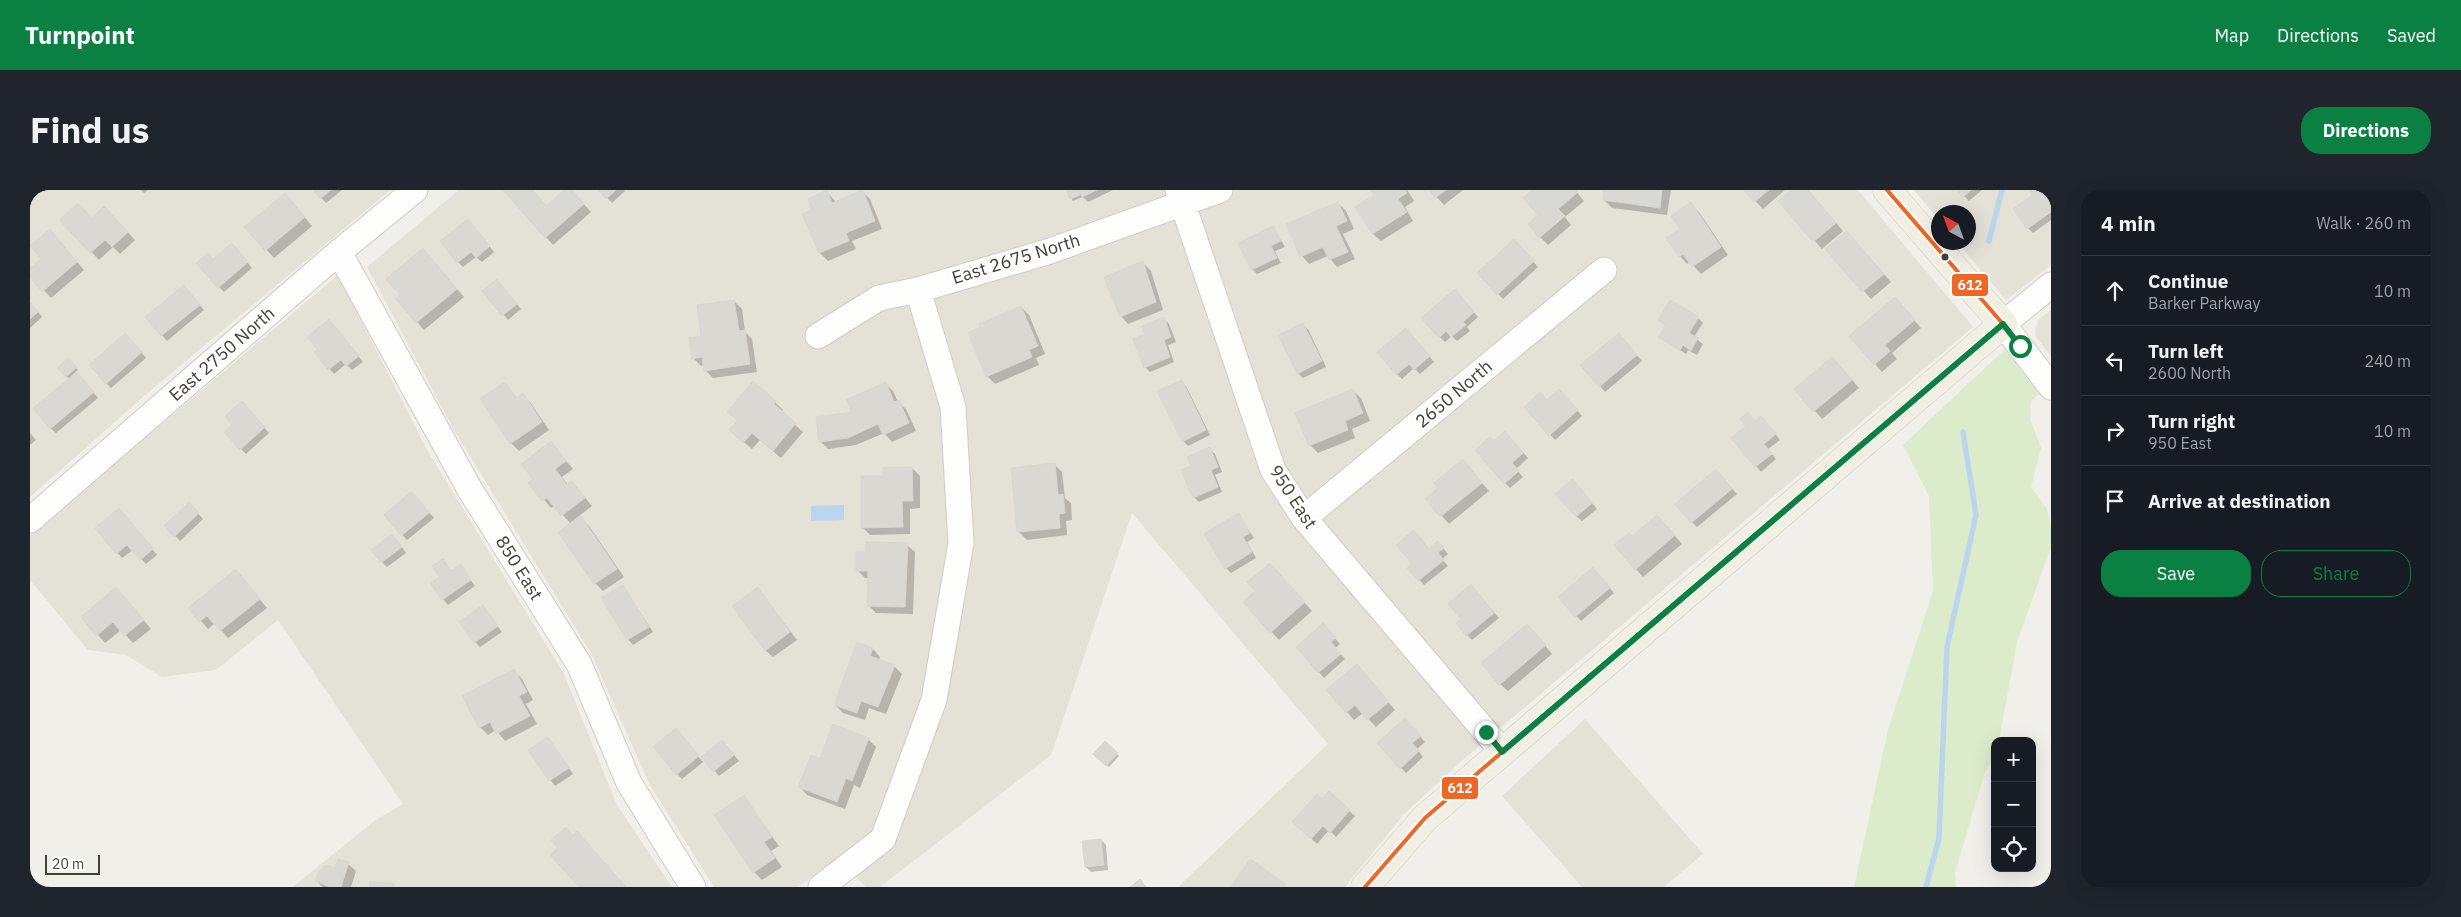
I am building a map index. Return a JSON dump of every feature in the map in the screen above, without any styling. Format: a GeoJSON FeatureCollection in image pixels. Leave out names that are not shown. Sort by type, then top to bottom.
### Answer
{"type":"FeatureCollection","features":[{"type":"Feature","properties":{"kind":"main road"},"geometry":{"type":"LineString","coordinates":[[1365,887],[1425,818],[2003,324],[1887,190]]}},
{"type":"Feature","properties":{"kind":"street","name":"East 2750 North"},"geometry":{"type":"LineString","coordinates":[[30,520],[338,252],[415,190]]}},
{"type":"Feature","properties":{"kind":"street","name":"East 2675 North"},"geometry":{"type":"LineString","coordinates":[[818,336],[879,298],[918,290],[1047,252],[1181,197],[1220,190]]}},
{"type":"Feature","properties":{"kind":"street","name":"950 East"},"geometry":{"type":"LineString","coordinates":[[1181,197],[1273,470],[1304,518],[1502,752]]}},
{"type":"Feature","properties":{"kind":"street","name":"850 East"},"geometry":{"type":"LineString","coordinates":[[338,252],[469,488],[580,664],[629,783],[694,887]]}},
{"type":"Feature","properties":{"kind":"street","name":"2650 North"},"geometry":{"type":"LineString","coordinates":[[1304,518],[1604,270]]}},
{"type":"Feature","properties":{"kind":"street"},"geometry":{"type":"LineString","coordinates":[[2051,285],[2003,324],[2051,387]]}},
{"type":"Feature","properties":{"kind":"street"},"geometry":{"type":"LineString","coordinates":[[821,887],[883,839],[934,700],[961,543],[953,407],[918,290]]}},
{"type":"Feature","properties":{"kind":"shaded area"},"geometry":{"type":"Polygon","coordinates":[[[42,190],[390,190],[143,397],[30,497],[30,200],[42,190]]]}},
{"type":"Feature","properties":{"kind":"shaded area"},"geometry":{"type":"Polygon","coordinates":[[[459,190],[1858,190],[1973,327],[1465,758],[1404,814],[1345,887],[1178,887],[1328,744],[1132,513],[1051,755],[880,887],[866,887],[838,860],[797,887],[714,887],[650,785],[592,655],[454,430],[367,267],[459,190]]]}},
{"type":"Feature","properties":{"kind":"shaded area"},"geometry":{"type":"Polygon","coordinates":[[[1914,190],[2051,190],[2051,265],[2006,300],[1964,250],[1976,250],[1976,205],[1931,205],[1931,211],[1914,190]]]}},
{"type":"Feature","properties":{"kind":"shaded area"},"geometry":{"type":"Polygon","coordinates":[[[338,275],[427,450],[564,674],[617,805],[672,887],[293,887],[374,821],[403,804],[278,620],[216,670],[162,677],[126,655],[88,650],[30,580],[30,535],[338,275]]]}},
{"type":"Feature","properties":{"kind":"shaded area"},"geometry":{"type":"Polygon","coordinates":[[[2051,310],[2051,356],[2036,337],[2035,330],[2039,319],[2051,310]]]}},
{"type":"Feature","properties":{"kind":"shaded area"},"geometry":{"type":"Polygon","coordinates":[[[1585,719],[1703,854],[1664,887],[1582,887],[1502,796],[1585,719]]]}},
{"type":"Feature","properties":{"kind":"green space"},"geometry":{"type":"Polygon","coordinates":[[[2005,349],[2039,394],[2031,401],[2030,418],[2041,448],[2031,487],[2047,509],[2051,527],[2051,547],[2017,642],[2000,737],[1991,737],[1991,762],[1985,772],[1955,872],[1956,887],[1854,887],[1888,730],[1933,591],[1929,496],[1903,445],[2005,349]]]}},
{"type":"Feature","properties":{"kind":"water"},"geometry":{"type":"Polygon","coordinates":[[[844,505],[844,520],[811,521],[811,506],[844,505]]]}},
{"type":"Feature","properties":{"kind":"building"},"geometry":{"type":"Polygon","coordinates":[[[313,190],[331,190],[320,199],[313,190]]]}},
{"type":"Feature","properties":{"kind":"building"},"geometry":{"type":"Polygon","coordinates":[[[503,190],[533,190],[546,206],[564,190],[572,190],[584,204],[545,238],[503,190]]]}},
{"type":"Feature","properties":{"kind":"building"},"geometry":{"type":"Polygon","coordinates":[[[598,190],[616,190],[606,199],[598,190]]]}},
{"type":"Feature","properties":{"kind":"building"},"geometry":{"type":"Polygon","coordinates":[[[827,190],[832,203],[863,190],[875,221],[846,233],[849,241],[819,253],[802,214],[812,210],[808,199],[827,190]]]}},
{"type":"Feature","properties":{"kind":"building"},"geometry":{"type":"Polygon","coordinates":[[[1078,190],[1080,195],[1070,199],[1067,191],[1078,190]]]}},
{"type":"Feature","properties":{"kind":"building"},"geometry":{"type":"Polygon","coordinates":[[[1079,190],[1097,190],[1082,197],[1079,190]]]}},
{"type":"Feature","properties":{"kind":"building"},"geometry":{"type":"Polygon","coordinates":[[[1371,190],[1405,190],[1407,193],[1398,199],[1407,212],[1372,234],[1355,207],[1374,195],[1371,190]]]}},
{"type":"Feature","properties":{"kind":"building"},"geometry":{"type":"Polygon","coordinates":[[[1429,190],[1446,190],[1435,198],[1429,190]]]}},
{"type":"Feature","properties":{"kind":"building"},"geometry":{"type":"Polygon","coordinates":[[[1532,190],[1576,190],[1578,192],[1558,209],[1565,216],[1539,238],[1528,224],[1538,215],[1523,198],[1532,190]]]}},
{"type":"Feature","properties":{"kind":"building"},"geometry":{"type":"Polygon","coordinates":[[[1604,190],[1662,190],[1660,208],[1603,200],[1604,190]]]}},
{"type":"Feature","properties":{"kind":"building"},"geometry":{"type":"Polygon","coordinates":[[[1744,190],[1769,190],[1754,202],[1744,190]]]}},
{"type":"Feature","properties":{"kind":"building"},"geometry":{"type":"Polygon","coordinates":[[[1791,190],[1808,190],[1836,223],[1813,242],[1778,201],[1791,190]]]}},
{"type":"Feature","properties":{"kind":"building"},"geometry":{"type":"Polygon","coordinates":[[[1957,190],[1971,190],[1963,197],[1957,190]]]}},
{"type":"Feature","properties":{"kind":"building"},"geometry":{"type":"Polygon","coordinates":[[[2029,190],[2051,190],[2051,212],[2027,229],[2013,209],[2032,195],[2029,190]]]}},
{"type":"Feature","properties":{"kind":"building"},"geometry":{"type":"Polygon","coordinates":[[[285,193],[305,217],[265,251],[244,227],[285,193]]]}},
{"type":"Feature","properties":{"kind":"building"},"geometry":{"type":"Polygon","coordinates":[[[1338,202],[1347,221],[1336,226],[1348,252],[1329,260],[1323,247],[1300,257],[1286,224],[1338,202]]]}},
{"type":"Feature","properties":{"kind":"building"},"geometry":{"type":"Polygon","coordinates":[[[1691,202],[1721,247],[1692,267],[1683,254],[1679,257],[1666,238],[1680,229],[1671,216],[1691,202]]]}},
{"type":"Feature","properties":{"kind":"building"},"geometry":{"type":"Polygon","coordinates":[[[78,203],[92,218],[104,206],[128,232],[112,247],[105,240],[90,253],[59,220],[78,203]]]}},
{"type":"Feature","properties":{"kind":"building"},"geometry":{"type":"Polygon","coordinates":[[[468,219],[490,246],[476,258],[471,252],[457,263],[440,241],[468,219]]]}},
{"type":"Feature","properties":{"kind":"building"},"geometry":{"type":"Polygon","coordinates":[[[1273,226],[1281,241],[1271,246],[1277,258],[1251,270],[1238,243],[1273,226]]]}},
{"type":"Feature","properties":{"kind":"building"},"geometry":{"type":"Polygon","coordinates":[[[50,229],[77,262],[42,292],[30,277],[30,268],[41,259],[30,246],[50,229]]]}},
{"type":"Feature","properties":{"kind":"building"},"geometry":{"type":"Polygon","coordinates":[[[1847,231],[1884,274],[1862,292],[1825,249],[1847,231]]]}},
{"type":"Feature","properties":{"kind":"building"},"geometry":{"type":"Polygon","coordinates":[[[1514,239],[1534,261],[1497,295],[1477,273],[1514,239]]]}},
{"type":"Feature","properties":{"kind":"building"},"geometry":{"type":"Polygon","coordinates":[[[232,243],[248,262],[218,288],[196,263],[208,253],[213,259],[232,243]]]}},
{"type":"Feature","properties":{"kind":"building"},"geometry":{"type":"Polygon","coordinates":[[[423,248],[457,289],[416,323],[395,298],[400,295],[386,279],[423,248]]]}},
{"type":"Feature","properties":{"kind":"building"},"geometry":{"type":"Polygon","coordinates":[[[1143,261],[1156,302],[1120,317],[1104,277],[1143,261]]]}},
{"type":"Feature","properties":{"kind":"building"},"geometry":{"type":"Polygon","coordinates":[[[497,279],[517,304],[502,316],[482,291],[497,279]]]}},
{"type":"Feature","properties":{"kind":"building"},"geometry":{"type":"Polygon","coordinates":[[[184,285],[200,305],[161,336],[145,317],[184,285]]]}},
{"type":"Feature","properties":{"kind":"building"},"geometry":{"type":"Polygon","coordinates":[[[1455,289],[1474,312],[1463,322],[1466,325],[1451,337],[1446,331],[1439,338],[1421,318],[1455,289]]]}},
{"type":"Feature","properties":{"kind":"building"},"geometry":{"type":"Polygon","coordinates":[[[1895,297],[1915,320],[1885,345],[1890,351],[1874,365],[1849,336],[1895,297]]]}},
{"type":"Feature","properties":{"kind":"building"},"geometry":{"type":"Polygon","coordinates":[[[734,300],[739,331],[745,330],[750,364],[704,371],[702,357],[692,359],[689,338],[701,336],[697,305],[734,300]]]}},
{"type":"Feature","properties":{"kind":"building"},"geometry":{"type":"Polygon","coordinates":[[[1670,300],[1699,317],[1689,333],[1698,338],[1691,351],[1683,345],[1680,350],[1658,337],[1666,325],[1658,320],[1670,300]]]}},
{"type":"Feature","properties":{"kind":"building"},"geometry":{"type":"Polygon","coordinates":[[[30,302],[38,312],[30,319],[30,302]]]}},
{"type":"Feature","properties":{"kind":"building"},"geometry":{"type":"Polygon","coordinates":[[[1021,306],[1038,346],[1029,350],[1032,357],[986,377],[968,333],[980,327],[979,324],[1021,306]]]}},
{"type":"Feature","properties":{"kind":"building"},"geometry":{"type":"Polygon","coordinates":[[[1164,317],[1171,337],[1164,340],[1170,357],[1144,368],[1133,339],[1145,334],[1142,326],[1164,317]]]}},
{"type":"Feature","properties":{"kind":"building"},"geometry":{"type":"Polygon","coordinates":[[[329,319],[359,356],[346,366],[341,360],[328,370],[314,352],[317,349],[307,337],[329,319]]]}},
{"type":"Feature","properties":{"kind":"building"},"geometry":{"type":"Polygon","coordinates":[[[1303,323],[1322,361],[1297,374],[1278,335],[1303,323]]]}},
{"type":"Feature","properties":{"kind":"building"},"geometry":{"type":"Polygon","coordinates":[[[1406,328],[1430,356],[1414,370],[1409,364],[1396,375],[1377,352],[1406,328]]]}},
{"type":"Feature","properties":{"kind":"building"},"geometry":{"type":"Polygon","coordinates":[[[125,333],[142,352],[106,384],[89,365],[125,333]]]}},
{"type":"Feature","properties":{"kind":"building"},"geometry":{"type":"Polygon","coordinates":[[[1619,333],[1637,355],[1599,387],[1580,365],[1619,333]]]}},
{"type":"Feature","properties":{"kind":"building"},"geometry":{"type":"Polygon","coordinates":[[[1832,357],[1852,380],[1813,412],[1794,389],[1832,357]]]}},
{"type":"Feature","properties":{"kind":"building"},"geometry":{"type":"Polygon","coordinates":[[[68,358],[77,367],[66,377],[57,368],[68,358]]]}},
{"type":"Feature","properties":{"kind":"building"},"geometry":{"type":"Polygon","coordinates":[[[77,372],[94,392],[50,429],[33,408],[77,372]]]}},
{"type":"Feature","properties":{"kind":"building"},"geometry":{"type":"Polygon","coordinates":[[[1182,380],[1206,430],[1182,442],[1157,391],[1182,380]]]}},
{"type":"Feature","properties":{"kind":"building"},"geometry":{"type":"Polygon","coordinates":[[[753,381],[776,401],[774,404],[796,423],[773,451],[752,433],[743,443],[729,430],[738,420],[727,412],[753,381]]]}},
{"type":"Feature","properties":{"kind":"building"},"geometry":{"type":"Polygon","coordinates":[[[505,382],[516,398],[523,393],[542,422],[510,444],[480,399],[505,382]]]}},
{"type":"Feature","properties":{"kind":"building"},"geometry":{"type":"Polygon","coordinates":[[[886,382],[894,402],[899,400],[909,423],[883,435],[878,424],[848,438],[819,442],[816,417],[852,412],[846,400],[886,382]]]}},
{"type":"Feature","properties":{"kind":"building"},"geometry":{"type":"Polygon","coordinates":[[[1353,389],[1363,413],[1345,421],[1348,430],[1309,446],[1295,413],[1353,389]]]}},
{"type":"Feature","properties":{"kind":"building"},"geometry":{"type":"Polygon","coordinates":[[[1559,389],[1578,410],[1549,436],[1524,407],[1540,392],[1547,400],[1559,389]]]}},
{"type":"Feature","properties":{"kind":"building"},"geometry":{"type":"Polygon","coordinates":[[[242,401],[265,427],[240,450],[224,432],[232,425],[225,416],[242,401]]]}},
{"type":"Feature","properties":{"kind":"building"},"geometry":{"type":"Polygon","coordinates":[[[1748,412],[1755,421],[1761,416],[1776,434],[1764,444],[1772,454],[1755,467],[1731,438],[1746,426],[1740,419],[1748,412]]]}},
{"type":"Feature","properties":{"kind":"building"},"geometry":{"type":"Polygon","coordinates":[[[1505,431],[1523,453],[1512,463],[1519,471],[1504,484],[1475,450],[1490,437],[1494,441],[1505,431]]]}},
{"type":"Feature","properties":{"kind":"building"},"geometry":{"type":"Polygon","coordinates":[[[551,441],[566,461],[555,469],[567,485],[572,481],[585,498],[561,516],[547,498],[542,501],[528,483],[533,479],[521,464],[551,441]]]}},
{"type":"Feature","properties":{"kind":"building"},"geometry":{"type":"Polygon","coordinates":[[[1210,447],[1218,467],[1211,470],[1218,487],[1193,498],[1181,470],[1191,466],[1187,457],[1210,447]]]}},
{"type":"Feature","properties":{"kind":"building"},"geometry":{"type":"Polygon","coordinates":[[[1463,459],[1482,483],[1440,517],[1425,499],[1438,488],[1434,483],[1463,459]]]}},
{"type":"Feature","properties":{"kind":"building"},"geometry":{"type":"Polygon","coordinates":[[[1055,463],[1058,495],[1063,494],[1065,513],[1059,514],[1060,528],[1017,532],[1011,468],[1055,463]]]}},
{"type":"Feature","properties":{"kind":"building"},"geometry":{"type":"Polygon","coordinates":[[[883,467],[912,467],[913,501],[902,501],[903,527],[861,528],[861,476],[883,476],[883,467]]]}},
{"type":"Feature","properties":{"kind":"building"},"geometry":{"type":"Polygon","coordinates":[[[1716,469],[1732,489],[1691,523],[1675,504],[1716,469]]]}},
{"type":"Feature","properties":{"kind":"building"},"geometry":{"type":"Polygon","coordinates":[[[1573,479],[1592,503],[1576,517],[1555,494],[1573,479]]]}},
{"type":"Feature","properties":{"kind":"building"},"geometry":{"type":"Polygon","coordinates":[[[412,491],[429,513],[401,536],[384,515],[412,491]]]}},
{"type":"Feature","properties":{"kind":"building"},"geometry":{"type":"Polygon","coordinates":[[[189,502],[199,513],[174,537],[164,526],[189,502]]]}},
{"type":"Feature","properties":{"kind":"building"},"geometry":{"type":"Polygon","coordinates":[[[119,508],[153,549],[140,560],[127,545],[116,554],[95,528],[119,508]]]}},
{"type":"Feature","properties":{"kind":"building"},"geometry":{"type":"Polygon","coordinates":[[[1239,513],[1250,533],[1243,537],[1252,552],[1225,569],[1204,534],[1239,513]]]}},
{"type":"Feature","properties":{"kind":"building"},"geometry":{"type":"Polygon","coordinates":[[[1657,515],[1675,535],[1635,570],[1614,545],[1629,533],[1632,536],[1657,515]]]}},
{"type":"Feature","properties":{"kind":"building"},"geometry":{"type":"Polygon","coordinates":[[[581,516],[617,569],[594,584],[558,532],[581,516]]]}},
{"type":"Feature","properties":{"kind":"building"},"geometry":{"type":"Polygon","coordinates":[[[1414,530],[1429,549],[1438,541],[1444,548],[1438,553],[1444,560],[1418,581],[1407,568],[1412,564],[1396,545],[1414,530]]]}},
{"type":"Feature","properties":{"kind":"building"},"geometry":{"type":"Polygon","coordinates":[[[392,534],[402,547],[381,563],[371,550],[392,534]]]}},
{"type":"Feature","properties":{"kind":"building"},"geometry":{"type":"Polygon","coordinates":[[[866,542],[908,543],[905,607],[867,606],[868,571],[856,571],[856,552],[866,552],[866,542]]]}},
{"type":"Feature","properties":{"kind":"building"},"geometry":{"type":"Polygon","coordinates":[[[443,559],[451,571],[461,564],[471,580],[442,600],[430,583],[440,577],[432,566],[443,559]]]}},
{"type":"Feature","properties":{"kind":"building"},"geometry":{"type":"Polygon","coordinates":[[[1270,563],[1305,602],[1270,633],[1243,602],[1255,591],[1247,582],[1270,563]]]}},
{"type":"Feature","properties":{"kind":"building"},"geometry":{"type":"Polygon","coordinates":[[[1593,567],[1610,588],[1575,617],[1558,597],[1593,567]]]}},
{"type":"Feature","properties":{"kind":"building"},"geometry":{"type":"Polygon","coordinates":[[[236,569],[260,599],[220,631],[207,616],[199,622],[188,608],[236,569]]]}},
{"type":"Feature","properties":{"kind":"building"},"geometry":{"type":"Polygon","coordinates":[[[1471,584],[1494,613],[1466,636],[1456,623],[1461,619],[1448,604],[1471,584]]]}},
{"type":"Feature","properties":{"kind":"building"},"geometry":{"type":"Polygon","coordinates":[[[623,585],[649,627],[627,640],[601,598],[623,585]]]}},
{"type":"Feature","properties":{"kind":"building"},"geometry":{"type":"Polygon","coordinates":[[[116,587],[144,620],[124,636],[113,622],[96,636],[81,617],[116,587]]]}},
{"type":"Feature","properties":{"kind":"building"},"geometry":{"type":"Polygon","coordinates":[[[758,587],[790,632],[765,651],[732,606],[758,587]]]}},
{"type":"Feature","properties":{"kind":"building"},"geometry":{"type":"Polygon","coordinates":[[[483,605],[498,626],[474,643],[459,622],[483,605]]]}},
{"type":"Feature","properties":{"kind":"building"},"geometry":{"type":"Polygon","coordinates":[[[1323,623],[1336,638],[1331,642],[1341,654],[1318,673],[1296,647],[1323,623]]]}},
{"type":"Feature","properties":{"kind":"building"},"geometry":{"type":"Polygon","coordinates":[[[1527,624],[1546,645],[1499,685],[1481,663],[1527,624]]]}},
{"type":"Feature","properties":{"kind":"building"},"geometry":{"type":"Polygon","coordinates":[[[857,642],[873,648],[870,656],[895,665],[878,707],[861,701],[857,713],[834,705],[857,642]]]}},
{"type":"Feature","properties":{"kind":"building"},"geometry":{"type":"Polygon","coordinates":[[[1357,664],[1389,702],[1367,720],[1355,705],[1346,713],[1326,690],[1357,664]]]}},
{"type":"Feature","properties":{"kind":"building"},"geometry":{"type":"Polygon","coordinates":[[[514,669],[527,692],[519,696],[530,716],[496,734],[490,722],[479,728],[462,696],[514,669]]]}},
{"type":"Feature","properties":{"kind":"building"},"geometry":{"type":"Polygon","coordinates":[[[1405,718],[1421,736],[1412,743],[1419,751],[1400,769],[1377,743],[1405,718]]]}},
{"type":"Feature","properties":{"kind":"building"},"geometry":{"type":"Polygon","coordinates":[[[833,724],[869,738],[852,781],[846,778],[837,802],[798,787],[811,755],[820,759],[833,724]]]}},
{"type":"Feature","properties":{"kind":"building"},"geometry":{"type":"Polygon","coordinates":[[[676,728],[699,756],[676,775],[653,747],[676,728]]]}},
{"type":"Feature","properties":{"kind":"building"},"geometry":{"type":"Polygon","coordinates":[[[548,737],[569,768],[549,781],[528,750],[548,737]]]}},
{"type":"Feature","properties":{"kind":"building"},"geometry":{"type":"Polygon","coordinates":[[[722,740],[734,755],[713,772],[701,757],[722,740]]]}},
{"type":"Feature","properties":{"kind":"building"},"geometry":{"type":"Polygon","coordinates":[[[1105,741],[1118,753],[1106,766],[1093,754],[1105,741]]]}},
{"type":"Feature","properties":{"kind":"building"},"geometry":{"type":"Polygon","coordinates":[[[1329,791],[1350,810],[1330,833],[1323,826],[1311,839],[1292,822],[1317,794],[1322,799],[1329,791]]]}},
{"type":"Feature","properties":{"kind":"building"},"geometry":{"type":"Polygon","coordinates":[[[744,795],[772,837],[764,842],[775,858],[753,873],[714,815],[744,795]]]}},
{"type":"Feature","properties":{"kind":"building"},"geometry":{"type":"Polygon","coordinates":[[[566,827],[573,835],[577,831],[626,887],[579,887],[550,855],[558,848],[551,840],[566,827]]]}},
{"type":"Feature","properties":{"kind":"building"},"geometry":{"type":"Polygon","coordinates":[[[1101,839],[1104,865],[1085,867],[1082,841],[1101,839]]]}},
{"type":"Feature","properties":{"kind":"building"},"geometry":{"type":"Polygon","coordinates":[[[338,859],[349,862],[341,887],[330,887],[315,881],[319,871],[326,865],[335,868],[338,859]]]}},
{"type":"Feature","properties":{"kind":"building"},"geometry":{"type":"Polygon","coordinates":[[[1250,859],[1286,884],[1284,887],[1231,887],[1250,859]]]}},
{"type":"Feature","properties":{"kind":"building"},"geometry":{"type":"Polygon","coordinates":[[[1140,879],[1146,887],[1130,887],[1140,879]]]}},
{"type":"Feature","properties":{"kind":"building"},"geometry":{"type":"Polygon","coordinates":[[[369,882],[394,883],[394,887],[369,887],[369,882]]]}},
{"type":"Feature","properties":{"kind":"waterway"},"geometry":{"type":"LineString","coordinates":[[1989,241],[2002,190]]}},
{"type":"Feature","properties":{"kind":"waterway"},"geometry":{"type":"LineString","coordinates":[[1926,887],[1939,838],[1947,647],[1976,515],[1963,432]]}},
{"type":"Feature","properties":{"kind":"transit line","name":"612"},"geometry":{"type":"LineString","coordinates":[[1887,190],[2003,324]]}},
{"type":"Feature","properties":{"kind":"transit line","name":"612"},"geometry":{"type":"LineString","coordinates":[[1365,887],[1425,818],[2003,324]]}},
{"type":"Feature","properties":{"kind":"route"},"geometry":{"type":"LineString","coordinates":[[1486,732],[1502,752],[2003,324],[2020,346]]}}]}
